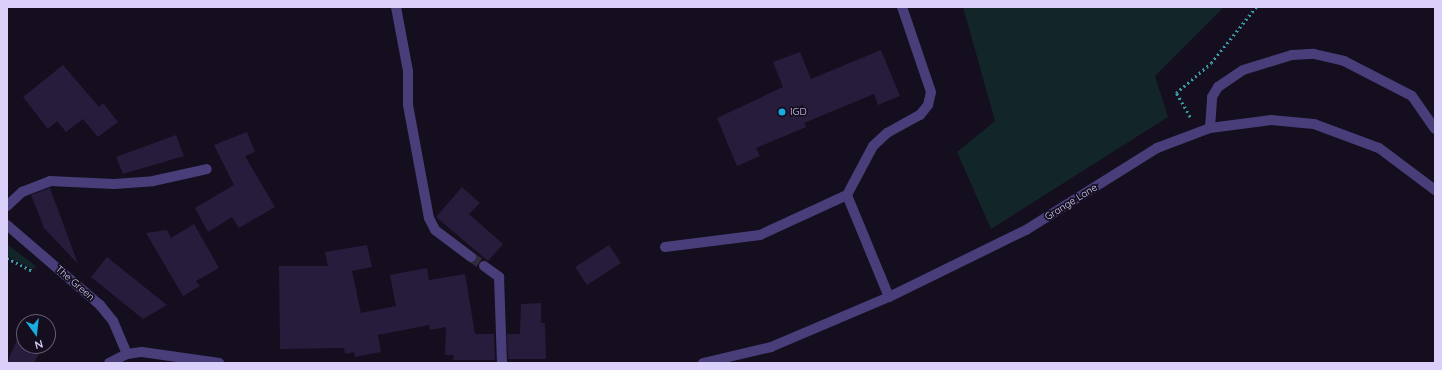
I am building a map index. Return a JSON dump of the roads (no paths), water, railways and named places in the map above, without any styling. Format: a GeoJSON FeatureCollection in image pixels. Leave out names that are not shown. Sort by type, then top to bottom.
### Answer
{"type":"FeatureCollection","features":[{"type":"Feature","properties":{"kind":"street"},"geometry":{"type":"LineString","coordinates":[[396,7],[408,71],[408,105],[429,218],[435,230],[471,257]]}},
{"type":"Feature","properties":{"kind":"street"},"geometry":{"type":"LineString","coordinates":[[665,247],[760,235],[847,195],[873,146],[887,133],[920,116],[928,105],[931,92],[902,7]]}},
{"type":"Feature","properties":{"kind":"street"},"geometry":{"type":"LineString","coordinates":[[1210,128],[1212,97],[1218,87],[1243,70],[1292,55],[1314,54],[1344,61],[1412,96],[1435,129]]}},
{"type":"Feature","properties":{"kind":"street","name":"Grange Lane"},"geometry":{"type":"LineString","coordinates":[[703,363],[771,347],[889,296],[1026,230],[1157,148],[1210,128],[1271,120],[1314,124],[1379,148],[1435,190]]}},
{"type":"Feature","properties":{"kind":"street"},"geometry":{"type":"LineString","coordinates":[[7,206],[22,192],[50,181],[114,184],[153,181],[207,169]]}},
{"type":"Feature","properties":{"kind":"street"},"geometry":{"type":"LineString","coordinates":[[847,195],[889,296]]}},
{"type":"Feature","properties":{"kind":"street","name":"The Green"},"geometry":{"type":"LineString","coordinates":[[7,226],[100,305],[113,321],[127,354]]}},
{"type":"Feature","properties":{"kind":"street"},"geometry":{"type":"LineString","coordinates":[[484,266],[499,277],[502,363]]}},
{"type":"Feature","properties":{"kind":"street"},"geometry":{"type":"LineString","coordinates":[[109,363],[127,354],[150,352],[219,363]]}},
{"type":"Feature","properties":{"kind":"tunnel"},"geometry":{"type":"LineString","coordinates":[[471,257],[484,266]]}},
{"type":"Feature","properties":{"kind":"place","name":"IGD"},"geometry":{"type":"Point","coordinates":[782,112]}}]}
